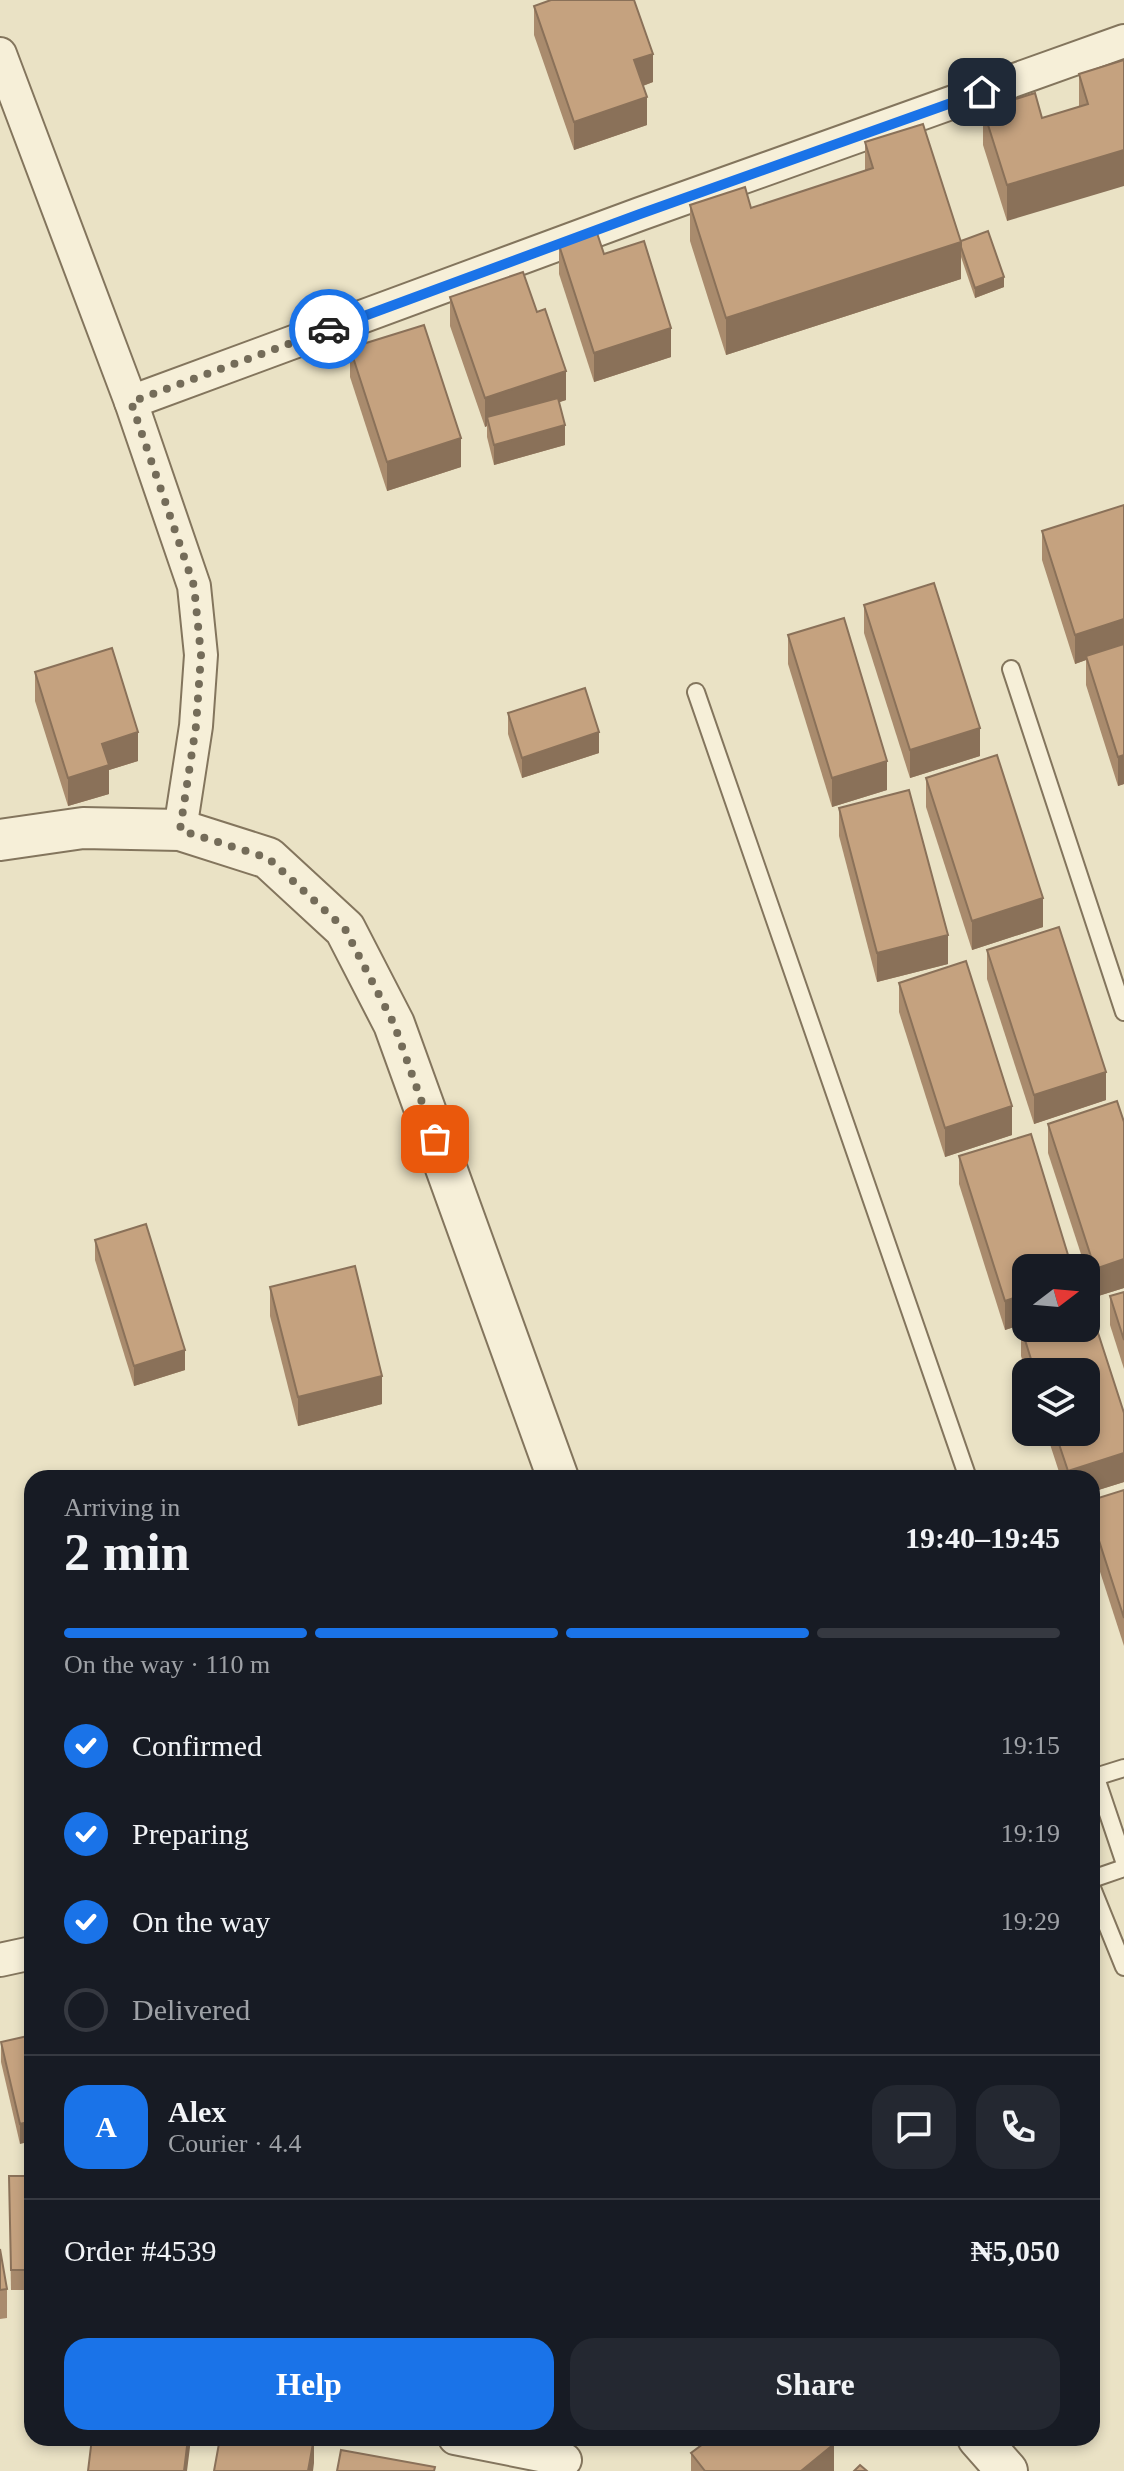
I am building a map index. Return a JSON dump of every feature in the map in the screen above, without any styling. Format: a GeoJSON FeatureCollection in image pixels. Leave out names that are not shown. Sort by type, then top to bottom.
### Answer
{"type":"FeatureCollection","features":[{"type":"Feature","properties":{"kind":"street"},"geometry":{"type":"LineString","coordinates":[[131,402],[640,214],[1124,41]]}},
{"type":"Feature","properties":{"kind":"street"},"geometry":{"type":"LineString","coordinates":[[0,54],[131,402],[194,586],[201,655],[196,726],[180,830]]}},
{"type":"Feature","properties":{"kind":"street"},"geometry":{"type":"LineString","coordinates":[[0,840],[83,828],[180,830],[268,858],[345,929],[394,1024],[555,1470]]}},
{"type":"Feature","properties":{"kind":"street"},"geometry":{"type":"LineString","coordinates":[[0,1960],[24,1955]]}},
{"type":"Feature","properties":{"kind":"street"},"geometry":{"type":"LineString","coordinates":[[503,2446],[564,2456]]}},
{"type":"Feature","properties":{"kind":"street"},"geometry":{"type":"LineString","coordinates":[[985,2446],[1007,2471]]}},
{"type":"Feature","properties":{"kind":"lane"},"geometry":{"type":"LineString","coordinates":[[1011,669],[1124,1012]]}},
{"type":"Feature","properties":{"kind":"lane"},"geometry":{"type":"LineString","coordinates":[[696,692],[965,1470]]}},
{"type":"Feature","properties":{"kind":"lane"},"geometry":{"type":"LineString","coordinates":[[1100,1776],[1124,1768]]}},
{"type":"Feature","properties":{"kind":"lane"},"geometry":{"type":"LineString","coordinates":[[1100,1795],[1124,1861]]}},
{"type":"Feature","properties":{"kind":"lane"},"geometry":{"type":"LineString","coordinates":[[1100,1876],[1124,1868]]}},
{"type":"Feature","properties":{"kind":"lane"},"geometry":{"type":"LineString","coordinates":[[1100,1908],[1124,1967]]}},
{"type":"Feature","properties":{"kind":"building"},"geometry":{"type":"Polygon","coordinates":[[[551,0],[634,0],[653,54],[634,60],[647,97],[574,122],[534,6],[551,0]]]}},
{"type":"Feature","properties":{"kind":"building"},"geometry":{"type":"Polygon","coordinates":[[[1124,60],[1124,150],[1007,185],[983,109],[1035,93],[1042,118],[1088,104],[1079,74],[1124,60]]]}},
{"type":"Feature","properties":{"kind":"building"},"geometry":{"type":"Polygon","coordinates":[[[923,124],[961,242],[726,318],[690,205],[745,187],[751,208],[873,168],[865,142],[923,124]]]}},
{"type":"Feature","properties":{"kind":"building"},"geometry":{"type":"Polygon","coordinates":[[[988,231],[1004,277],[975,288],[961,241],[988,231]]]}},
{"type":"Feature","properties":{"kind":"building"},"geometry":{"type":"Polygon","coordinates":[[[597,233],[604,254],[644,241],[671,328],[594,353],[559,245],[597,233]]]}},
{"type":"Feature","properties":{"kind":"building"},"geometry":{"type":"Polygon","coordinates":[[[523,272],[537,312],[545,309],[566,371],[485,398],[450,297],[523,272]]]}},
{"type":"Feature","properties":{"kind":"building"},"geometry":{"type":"Polygon","coordinates":[[[424,325],[461,438],[387,462],[350,348],[424,325]]]}},
{"type":"Feature","properties":{"kind":"building"},"geometry":{"type":"Polygon","coordinates":[[[558,398],[565,425],[494,445],[487,417],[558,398]]]}},
{"type":"Feature","properties":{"kind":"building"},"geometry":{"type":"Polygon","coordinates":[[[1124,505],[1124,619],[1075,635],[1042,531],[1124,505]]]}},
{"type":"Feature","properties":{"kind":"building"},"geometry":{"type":"Polygon","coordinates":[[[934,583],[980,728],[910,750],[864,605],[934,583]]]}},
{"type":"Feature","properties":{"kind":"building"},"geometry":{"type":"Polygon","coordinates":[[[844,618],[887,761],[832,778],[788,635],[844,618]]]}},
{"type":"Feature","properties":{"kind":"building"},"geometry":{"type":"Polygon","coordinates":[[[1124,644],[1124,755],[1118,757],[1086,656],[1124,644]]]}},
{"type":"Feature","properties":{"kind":"building"},"geometry":{"type":"Polygon","coordinates":[[[112,648],[138,732],[102,744],[109,765],[68,778],[35,672],[112,648]]]}},
{"type":"Feature","properties":{"kind":"building"},"geometry":{"type":"Polygon","coordinates":[[[585,688],[599,732],[522,758],[508,713],[585,688]]]}},
{"type":"Feature","properties":{"kind":"building"},"geometry":{"type":"Polygon","coordinates":[[[997,755],[1043,898],[972,921],[926,778],[997,755]]]}},
{"type":"Feature","properties":{"kind":"building"},"geometry":{"type":"Polygon","coordinates":[[[909,790],[948,935],[877,953],[839,808],[909,790]]]}},
{"type":"Feature","properties":{"kind":"building"},"geometry":{"type":"Polygon","coordinates":[[[1059,927],[1106,1072],[1034,1095],[987,950],[1059,927]]]}},
{"type":"Feature","properties":{"kind":"building"},"geometry":{"type":"Polygon","coordinates":[[[966,961],[1012,1106],[945,1128],[899,983],[966,961]]]}},
{"type":"Feature","properties":{"kind":"building"},"geometry":{"type":"Polygon","coordinates":[[[1117,1101],[1124,1122],[1124,1259],[1100,1267],[1100,1254],[1090,1254],[1048,1124],[1117,1101]]]}},
{"type":"Feature","properties":{"kind":"building"},"geometry":{"type":"Polygon","coordinates":[[[1031,1134],[1068,1254],[1012,1254],[1012,1299],[1005,1301],[959,1156],[1031,1134]]]}},
{"type":"Feature","properties":{"kind":"building"},"geometry":{"type":"Polygon","coordinates":[[[146,1224],[185,1350],[134,1366],[95,1240],[146,1224]]]}},
{"type":"Feature","properties":{"kind":"building"},"geometry":{"type":"Polygon","coordinates":[[[355,1266],[382,1376],[298,1397],[270,1287],[355,1266]]]}},
{"type":"Feature","properties":{"kind":"building"},"geometry":{"type":"Polygon","coordinates":[[[1124,1292],[1124,1340],[1110,1296],[1124,1292]]]}},
{"type":"Feature","properties":{"kind":"building"},"geometry":{"type":"Polygon","coordinates":[[[1100,1339],[1124,1413],[1124,1453],[1068,1470],[1060,1446],[1100,1446],[1100,1358],[1031,1358],[1026,1342],[1100,1342],[1100,1339]]]}},
{"type":"Feature","properties":{"kind":"building"},"geometry":{"type":"Polygon","coordinates":[[[1124,1490],[1124,1618],[1100,1544],[1100,1498],[1124,1490]]]}},
{"type":"Feature","properties":{"kind":"building"},"geometry":{"type":"Polygon","coordinates":[[[24,2037],[24,2123],[20,2124],[1,2042],[24,2037]]]}},
{"type":"Feature","properties":{"kind":"building"},"geometry":{"type":"Polygon","coordinates":[[[9,2176],[24,2176],[24,2270],[11,2270],[9,2176]]]}},
{"type":"Feature","properties":{"kind":"building"},"geometry":{"type":"Polygon","coordinates":[[[0,2249],[7,2289],[0,2290],[0,2249]]]}},
{"type":"Feature","properties":{"kind":"building"},"geometry":{"type":"Polygon","coordinates":[[[91,2446],[187,2446],[184,2471],[88,2471],[91,2446]]]}},
{"type":"Feature","properties":{"kind":"building"},"geometry":{"type":"Polygon","coordinates":[[[219,2446],[313,2446],[308,2471],[214,2471],[219,2446]]]}},
{"type":"Feature","properties":{"kind":"building"},"geometry":{"type":"Polygon","coordinates":[[[700,2446],[832,2446],[801,2471],[705,2471],[691,2453],[700,2446]]]}},
{"type":"Feature","properties":{"kind":"building"},"geometry":{"type":"Polygon","coordinates":[[[341,2450],[435,2467],[434,2471],[337,2471],[341,2450]]]}},
{"type":"Feature","properties":{"kind":"way so far"},"geometry":{"type":"LineString","coordinates":[[329,329],[131,402],[194,586],[201,655],[196,726],[180,830],[268,858],[345,929],[394,1024],[435,1139]]}},
{"type":"Feature","properties":{"kind":"route"},"geometry":{"type":"LineString","coordinates":[[329,329],[982,92]]}}]}
